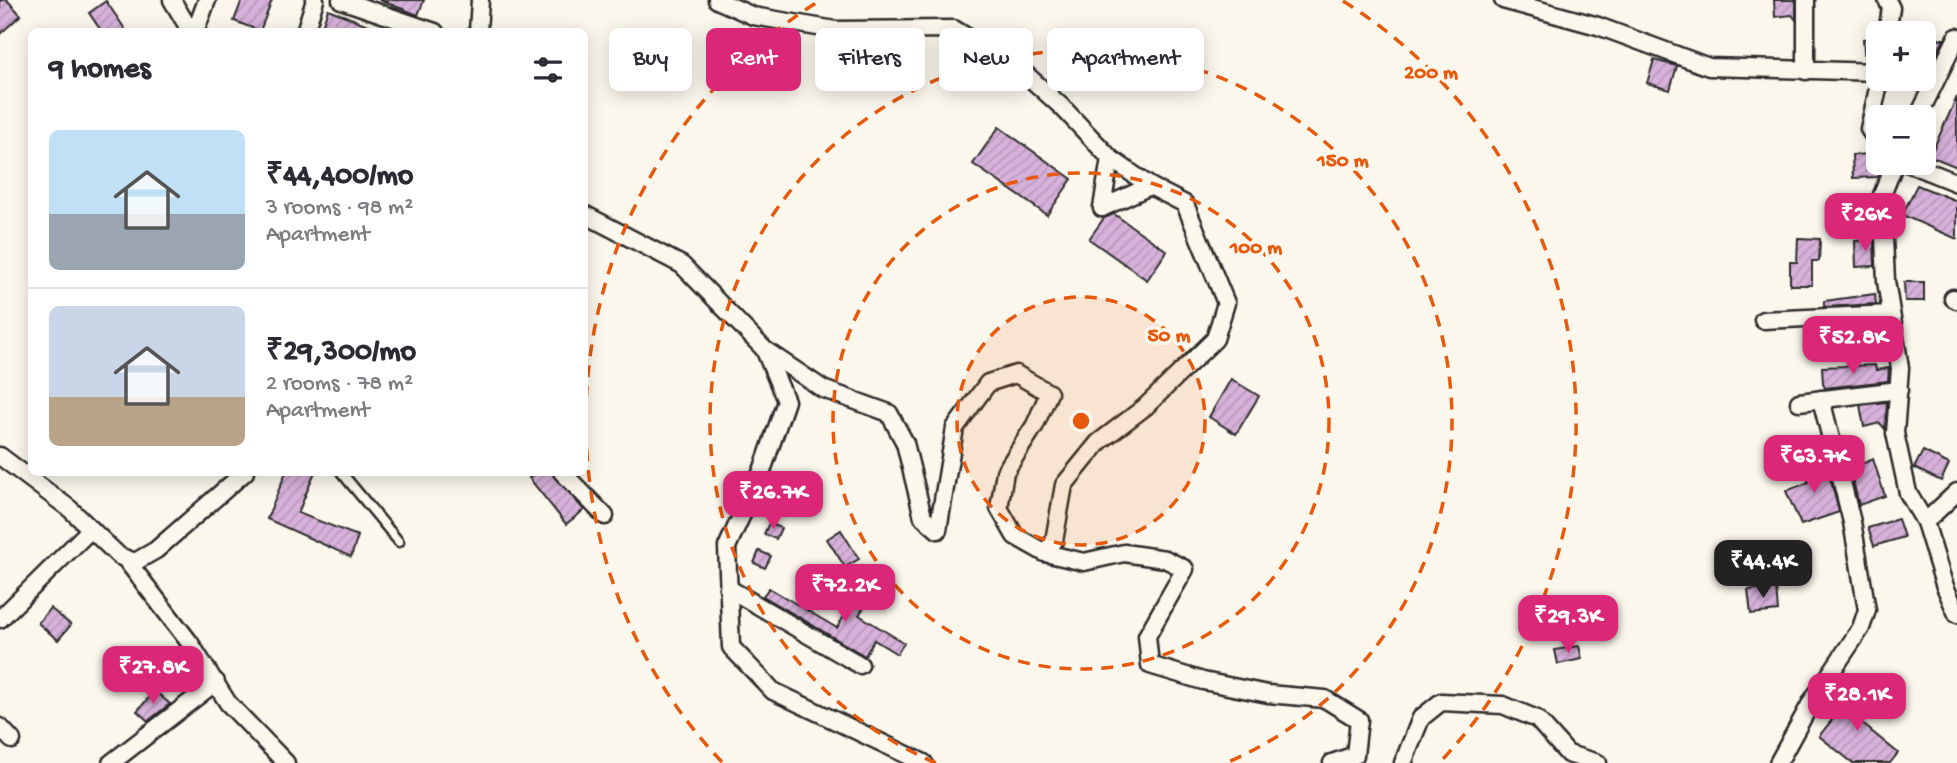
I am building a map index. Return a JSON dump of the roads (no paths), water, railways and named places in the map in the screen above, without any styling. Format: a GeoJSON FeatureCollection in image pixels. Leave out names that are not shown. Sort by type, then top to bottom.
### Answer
{"type":"FeatureCollection","features":[{"type":"Feature","properties":{"kind":"street"},"geometry":{"type":"LineString","coordinates":[[172,0],[190,28]]}},
{"type":"Feature","properties":{"kind":"street"},"geometry":{"type":"LineString","coordinates":[[195,28],[206,0]]}},
{"type":"Feature","properties":{"kind":"street"},"geometry":{"type":"LineString","coordinates":[[306,28],[315,0]]}},
{"type":"Feature","properties":{"kind":"street"},"geometry":{"type":"LineString","coordinates":[[341,0],[423,28]]}},
{"type":"Feature","properties":{"kind":"street"},"geometry":{"type":"LineString","coordinates":[[478,28],[480,0]]}},
{"type":"Feature","properties":{"kind":"street"},"geometry":{"type":"LineString","coordinates":[[717,0],[752,16],[835,30],[954,29],[1020,69],[1063,107],[1110,159],[1150,186],[1185,204],[1226,303],[1215,339],[1145,407],[1099,442],[1064,485],[1054,541],[1045,553]]}},
{"type":"Feature","properties":{"kind":"street"},"geometry":{"type":"LineString","coordinates":[[1503,0],[1598,26],[1709,67],[1866,72]]}},
{"type":"Feature","properties":{"kind":"street"},"geometry":{"type":"LineString","coordinates":[[1806,0],[1806,71]]}},
{"type":"Feature","properties":{"kind":"street"},"geometry":{"type":"LineString","coordinates":[[1887,0],[1891,8],[1889,21]]}},
{"type":"Feature","properties":{"kind":"street"},"geometry":{"type":"LineString","coordinates":[[1924,105],[1957,37]]}},
{"type":"Feature","properties":{"kind":"street"},"geometry":{"type":"LineString","coordinates":[[1110,159],[1102,208],[1150,186]]}},
{"type":"Feature","properties":{"kind":"street"},"geometry":{"type":"LineString","coordinates":[[1890,175],[1882,195],[1891,314],[1899,368],[1895,433],[1908,493],[1925,522],[1944,584],[1957,614]]}},
{"type":"Feature","properties":{"kind":"street"},"geometry":{"type":"LineString","coordinates":[[1936,175],[1957,183]]}},
{"type":"Feature","properties":{"kind":"street"},"geometry":{"type":"LineString","coordinates":[[588,216],[682,265],[765,350],[823,389],[889,413],[905,443],[923,517],[938,530],[955,428],[988,383],[1016,373],[1049,393],[1035,425],[1005,472],[999,508],[1015,536],[1045,553],[1084,562],[1124,553],[1165,559],[1185,569],[1147,636],[1150,664],[1203,681],[1268,694],[1325,699],[1359,720],[1356,759],[1332,763]]}},
{"type":"Feature","properties":{"kind":"street"},"geometry":{"type":"LineString","coordinates":[[1763,320],[1891,314]]}},
{"type":"Feature","properties":{"kind":"street"},"geometry":{"type":"LineString","coordinates":[[765,350],[786,401],[762,471],[727,547],[731,647],[773,691],[924,763]]}},
{"type":"Feature","properties":{"kind":"street"},"geometry":{"type":"LineString","coordinates":[[1800,402],[1899,390]]}},
{"type":"Feature","properties":{"kind":"street"},"geometry":{"type":"LineString","coordinates":[[1778,763],[1812,701],[1861,628],[1867,610],[1852,522],[1821,399]]}},
{"type":"Feature","properties":{"kind":"street"},"geometry":{"type":"LineString","coordinates":[[0,456],[127,561],[248,726],[286,763]]}},
{"type":"Feature","properties":{"kind":"street"},"geometry":{"type":"LineString","coordinates":[[127,561],[141,561],[156,550],[240,476]]}},
{"type":"Feature","properties":{"kind":"street"},"geometry":{"type":"LineString","coordinates":[[566,476],[605,516]]}},
{"type":"Feature","properties":{"kind":"street"},"geometry":{"type":"LineString","coordinates":[[1925,522],[1957,492]]}},
{"type":"Feature","properties":{"kind":"street"},"geometry":{"type":"LineString","coordinates":[[3,610],[91,529]]}},
{"type":"Feature","properties":{"kind":"street"},"geometry":{"type":"LineString","coordinates":[[729,588],[860,665]]}},
{"type":"Feature","properties":{"kind":"street"},"geometry":{"type":"LineString","coordinates":[[111,763],[216,682]]}},
{"type":"Feature","properties":{"kind":"street"},"geometry":{"type":"LineString","coordinates":[[1403,763],[1421,718],[1441,702],[1503,705],[1537,719],[1569,754],[1598,763]]}},
{"type":"Feature","properties":{"kind":"street"},"geometry":{"type":"LineString","coordinates":[[0,727],[12,740]]}},
{"type":"Feature","properties":{"kind":"lane"},"geometry":{"type":"LineString","coordinates":[[344,476],[399,542]]}}]}
